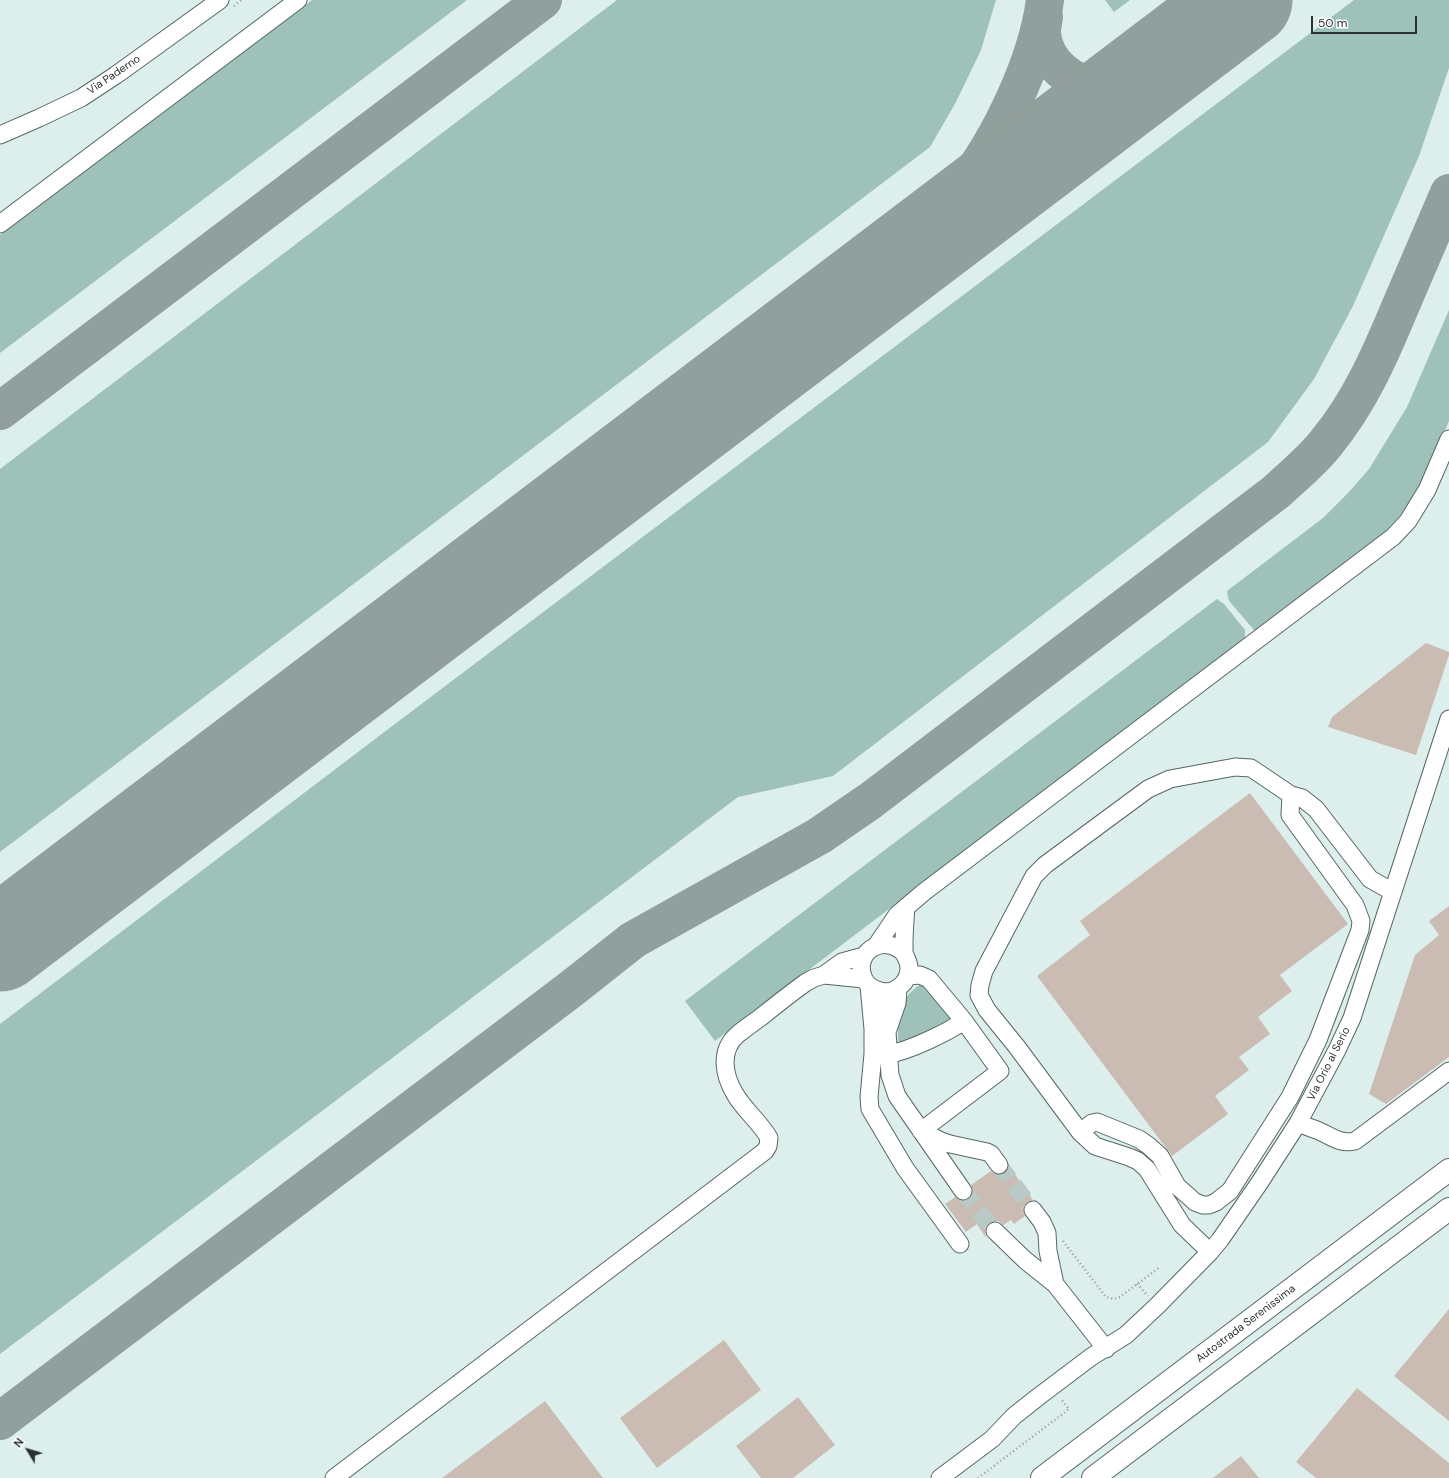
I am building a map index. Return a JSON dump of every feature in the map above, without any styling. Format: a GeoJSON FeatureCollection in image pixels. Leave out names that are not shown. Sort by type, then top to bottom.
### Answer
{"type":"FeatureCollection","features":[{"type":"Feature","properties":{"kind":"highway","name":"Autostrada Serenissima"},"geometry":{"type":"LineString","coordinates":[[1042,1478],[1449,1170]]}},
{"type":"Feature","properties":{"kind":"highway"},"geometry":{"type":"LineString","coordinates":[[1093,1478],[1449,1209]]}},
{"type":"Feature","properties":{"kind":"street","name":"Via Paderno"},"geometry":{"type":"LineString","coordinates":[[0,135],[81,98],[116,75],[220,0]]}},
{"type":"Feature","properties":{"kind":"street"},"geometry":{"type":"LineString","coordinates":[[0,224],[298,0]]}},
{"type":"Feature","properties":{"kind":"street"},"geometry":{"type":"LineString","coordinates":[[963,1191],[897,1096],[890,1075],[887,1032],[883,1014],[871,985],[861,972],[862,964],[870,951],[897,915],[930,887],[1393,537],[1408,521],[1427,490],[1449,439]]}},
{"type":"Feature","properties":{"kind":"street","name":"Via Orio al Serio"},"geometry":{"type":"LineString","coordinates":[[1106,1349],[1126,1335],[1210,1252],[1260,1182],[1298,1123],[1337,1050],[1352,1018],[1449,719]]}},
{"type":"Feature","properties":{"kind":"street"},"geometry":{"type":"LineString","coordinates":[[1210,1252],[1182,1225],[1147,1169],[1138,1161],[1129,1157],[1095,1146],[1080,1132],[1017,1047],[987,1010],[979,995],[984,971],[1034,876],[1045,865],[1148,788],[1170,779],[1236,767],[1251,768],[1291,795],[1302,798],[1316,809],[1370,878],[1393,892]]}},
{"type":"Feature","properties":{"kind":"street"},"geometry":{"type":"LineString","coordinates":[[1080,1132],[1092,1123],[1097,1122],[1139,1139],[1160,1156],[1177,1186],[1195,1202],[1203,1205],[1209,1205],[1216,1202],[1230,1191],[1290,1097],[1318,1040],[1360,930],[1361,921],[1355,905],[1290,815],[1291,795]]}},
{"type":"Feature","properties":{"kind":"street"},"geometry":{"type":"LineString","coordinates":[[904,954],[906,907]]}},
{"type":"Feature","properties":{"kind":"street"},"geometry":{"type":"LineString","coordinates":[[334,1478],[765,1151],[768,1146],[769,1138],[764,1129],[735,1095],[725,1071],[725,1060],[728,1049],[735,1036],[814,978],[824,975],[842,962],[884,944],[899,948],[908,960],[909,968],[887,1032]]}},
{"type":"Feature","properties":{"kind":"street"},"geometry":{"type":"LineString","coordinates":[[824,975],[871,985],[891,992],[903,982],[920,975],[929,979],[964,1021],[1000,1071],[921,1131]]}},
{"type":"Feature","properties":{"kind":"street"},"geometry":{"type":"LineString","coordinates":[[871,985],[873,1029],[869,1097],[870,1109],[905,1168],[960,1244]]}},
{"type":"Feature","properties":{"kind":"street"},"geometry":{"type":"LineString","coordinates":[[889,1054],[898,1053],[910,1048],[953,1029],[964,1021]]}},
{"type":"Feature","properties":{"kind":"street"},"geometry":{"type":"LineString","coordinates":[[1298,1123],[1321,1132],[1337,1141],[1346,1143],[1355,1141],[1449,1071]]}},
{"type":"Feature","properties":{"kind":"street"},"geometry":{"type":"LineString","coordinates":[[879,1125],[878,1106],[881,1090],[884,1082],[890,1075]]}},
{"type":"Feature","properties":{"kind":"street"},"geometry":{"type":"LineString","coordinates":[[921,1131],[941,1142],[987,1152],[991,1154],[999,1165]]}},
{"type":"Feature","properties":{"kind":"street"},"geometry":{"type":"LineString","coordinates":[[1033,1210],[1042,1222],[1047,1233],[1048,1251],[1055,1284]]}},
{"type":"Feature","properties":{"kind":"street"},"geometry":{"type":"LineString","coordinates":[[995,1231],[1025,1260],[1055,1284],[1106,1349]]}},
{"type":"Feature","properties":{"kind":"street"},"geometry":{"type":"LineString","coordinates":[[940,1478],[992,1439],[1014,1416],[1038,1397],[1091,1357],[1106,1349]]}},
{"type":"Feature","properties":{"kind":"street"},"geometry":{"type":"LineString","coordinates":[[955,1478],[1010,1437],[1031,1413],[1093,1363],[1106,1349]]}},
{"type":"Feature","properties":{"kind":"path"},"geometry":{"type":"LineString","coordinates":[[1060,1236],[1106,1297],[1114,1299],[1120,1297],[1160,1266]]}},
{"type":"Feature","properties":{"kind":"path"},"geometry":{"type":"LineString","coordinates":[[1137,1284],[1149,1298]]}},
{"type":"Feature","properties":{"kind":"path"},"geometry":{"type":"LineString","coordinates":[[978,1478],[1069,1409],[1061,1399]]}},
{"type":"Feature","properties":{"kind":"green space"},"geometry":{"type":"Polygon","coordinates":[[[312,0],[467,0],[0,353],[0,235],[312,0]]]}},
{"type":"Feature","properties":{"kind":"green space"},"geometry":{"type":"Polygon","coordinates":[[[617,0],[996,0],[981,50],[956,102],[930,147],[0,852],[0,469],[617,0]]]}},
{"type":"Feature","properties":{"kind":"green space"},"geometry":{"type":"Polygon","coordinates":[[[1105,0],[1130,0],[1114,12],[1105,0]]]}},
{"type":"Feature","properties":{"kind":"green space"},"geometry":{"type":"Polygon","coordinates":[[[1354,0],[1449,0],[1449,68],[1419,156],[1353,306],[1314,379],[1268,442],[833,776],[738,797],[0,1354],[0,1024],[1354,0]]]}},
{"type":"Feature","properties":{"kind":"green space"},"geometry":{"type":"Polygon","coordinates":[[[1449,310],[1449,421],[1425,479],[1402,513],[1383,534],[1258,631],[1254,630],[1230,602],[1227,591],[1323,518],[1369,469],[1407,407],[1449,310]]]}},
{"type":"Feature","properties":{"kind":"green space"},"geometry":{"type":"Polygon","coordinates":[[[1217,599],[1224,604],[1245,630],[1245,639],[715,1041],[685,1001],[1217,599]]]}},
{"type":"Feature","properties":{"kind":"green space"},"geometry":{"type":"Polygon","coordinates":[[[921,984],[925,984],[953,1020],[901,1044],[898,1040],[898,1023],[901,1009],[908,996],[921,984]]]}},
{"type":"Feature","properties":{"kind":"building"},"geometry":{"type":"Polygon","coordinates":[[[1426,643],[1449,652],[1449,655],[1416,755],[1328,727],[1332,717],[1426,643]]]}},
{"type":"Feature","properties":{"kind":"building"},"geometry":{"type":"Polygon","coordinates":[[[1250,793],[1348,924],[1280,975],[1292,991],[1258,1017],[1270,1034],[1239,1057],[1249,1070],[1215,1096],[1228,1114],[1172,1156],[1037,976],[1090,935],[1080,921],[1250,793]]]}},
{"type":"Feature","properties":{"kind":"building"},"geometry":{"type":"Polygon","coordinates":[[[1449,906],[1449,1057],[1386,1104],[1369,1094],[1415,955],[1439,935],[1429,921],[1449,906]]]}},
{"type":"Feature","properties":{"kind":"building"},"geometry":{"type":"Polygon","coordinates":[[[1009,1166],[1033,1200],[1027,1202],[1024,1206],[1023,1211],[1025,1216],[1014,1224],[1011,1220],[1003,1225],[998,1221],[988,1224],[985,1228],[986,1238],[977,1224],[966,1232],[945,1204],[955,1197],[963,1201],[968,1199],[972,1196],[973,1191],[971,1185],[991,1171],[1000,1175],[1005,1173],[1009,1166]]]}},
{"type":"Feature","properties":{"kind":"building"},"geometry":{"type":"Polygon","coordinates":[[[1449,1309],[1449,1421],[1394,1376],[1449,1309]]]}},
{"type":"Feature","properties":{"kind":"building"},"geometry":{"type":"Polygon","coordinates":[[[724,1340],[761,1390],[657,1468],[620,1418],[724,1340]]]}},
{"type":"Feature","properties":{"kind":"building"},"geometry":{"type":"Polygon","coordinates":[[[1357,1388],[1449,1463],[1449,1478],[1316,1478],[1296,1462],[1357,1388]]]}},
{"type":"Feature","properties":{"kind":"building"},"geometry":{"type":"Polygon","coordinates":[[[798,1397],[835,1445],[793,1478],[761,1478],[736,1446],[798,1397]]]}},
{"type":"Feature","properties":{"kind":"building"},"geometry":{"type":"Polygon","coordinates":[[[545,1401],[603,1478],[442,1478],[545,1401]]]}},
{"type":"Feature","properties":{"kind":"building"},"geometry":{"type":"Polygon","coordinates":[[[1241,1456],[1259,1478],[1213,1478],[1241,1456]]]}},
{"type":"Feature","properties":{"kind":"taxiway"},"geometry":{"type":"LineString","coordinates":[[0,411],[543,0]]}},
{"type":"Feature","properties":{"kind":"taxiway"},"geometry":{"type":"LineString","coordinates":[[877,279],[930,224],[960,190],[989,148],[1002,125],[1025,74],[1041,24],[1045,0]]}},
{"type":"Feature","properties":{"kind":"taxiway"},"geometry":{"type":"LineString","coordinates":[[1044,17],[1042,33],[1048,54],[1054,63],[1070,77],[1090,85],[1101,86],[1138,81]]}},
{"type":"Feature","properties":{"kind":"taxiway"},"geometry":{"type":"LineString","coordinates":[[0,1421],[571,989],[633,940],[819,836],[870,801],[1276,492],[1321,450],[1349,411],[1369,377],[1386,341],[1449,193]]}},
{"type":"Feature","properties":{"kind":"runway"},"geometry":{"type":"LineString","coordinates":[[0,944],[1245,0]]}},
{"type":"Feature","properties":{"kind":"tunnel"},"geometry":{"type":"LineString","coordinates":[[999,1165],[1033,1210]]}},
{"type":"Feature","properties":{"kind":"tunnel"},"geometry":{"type":"LineString","coordinates":[[963,1191],[995,1231]]}}]}
